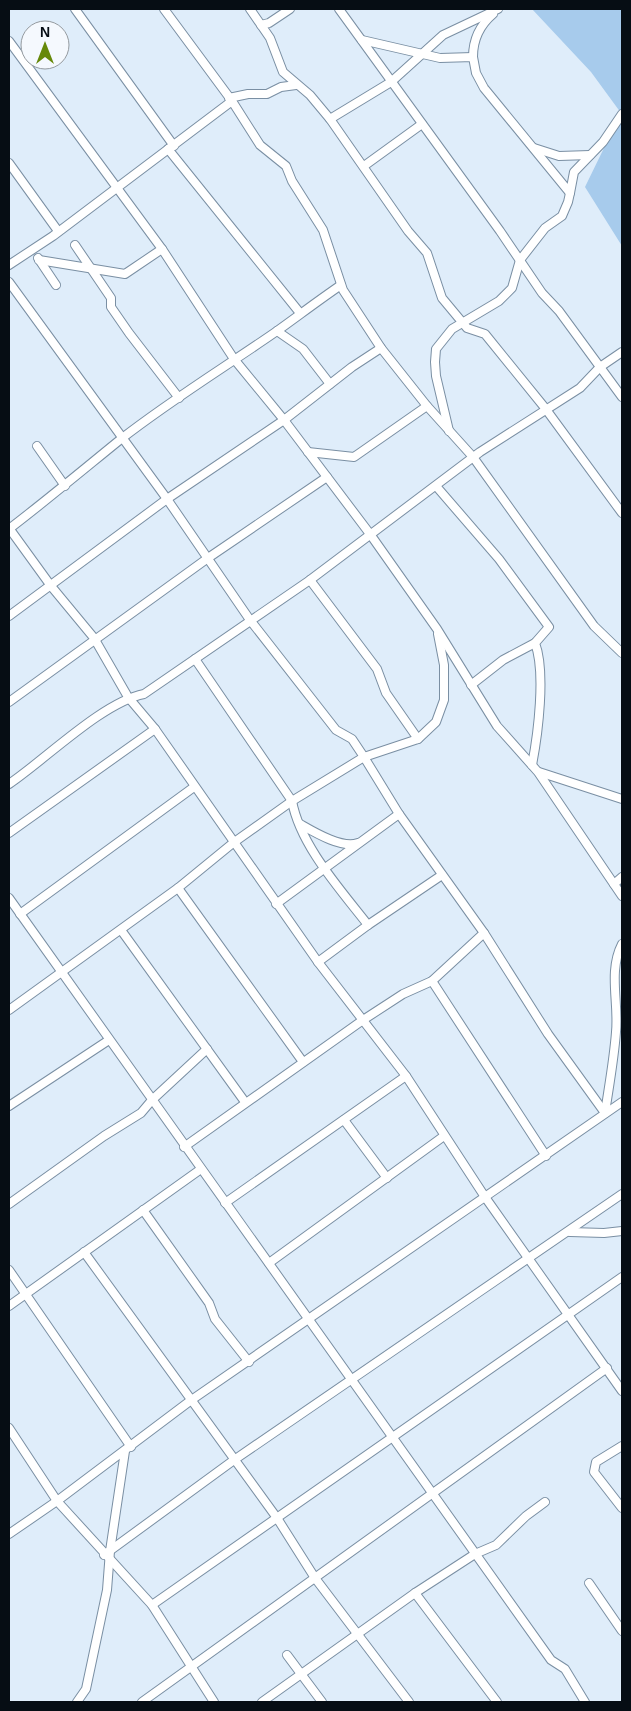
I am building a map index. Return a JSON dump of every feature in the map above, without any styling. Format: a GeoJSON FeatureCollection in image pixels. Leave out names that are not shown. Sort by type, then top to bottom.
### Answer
{"type":"FeatureCollection","features":[{"type":"Feature","properties":{"kind":"street"},"geometry":{"type":"LineString","coordinates":[[75,9],[171,148],[300,313]]}},
{"type":"Feature","properties":{"kind":"street"},"geometry":{"type":"LineString","coordinates":[[164,9],[260,145],[286,166],[292,181],[323,230],[341,285],[381,348],[427,406],[473,457],[594,626],[622,653]]}},
{"type":"Feature","properties":{"kind":"street"},"geometry":{"type":"LineString","coordinates":[[250,9],[270,38],[283,72],[310,95],[330,119],[408,231],[427,253],[442,298],[467,328],[485,334],[545,408],[622,513]]}},
{"type":"Feature","properties":{"kind":"street"},"geometry":{"type":"LineString","coordinates":[[262,25],[269,23],[290,9]]}},
{"type":"Feature","properties":{"kind":"street"},"geometry":{"type":"LineString","coordinates":[[339,9],[542,293],[559,312],[622,397]]}},
{"type":"Feature","properties":{"kind":"street"},"geometry":{"type":"LineString","coordinates":[[330,119],[391,82],[443,35],[498,9],[485,21],[473,46],[476,73],[484,88],[570,193]]}},
{"type":"Feature","properties":{"kind":"street"},"geometry":{"type":"LineString","coordinates":[[362,40],[440,58],[473,57]]}},
{"type":"Feature","properties":{"kind":"street"},"geometry":{"type":"LineString","coordinates":[[9,41],[118,187],[162,249],[234,358],[284,420],[370,534],[437,629],[497,726],[538,772],[622,896]]}},
{"type":"Feature","properties":{"kind":"street"},"geometry":{"type":"LineString","coordinates":[[9,265],[171,148],[230,100],[248,94],[267,94],[281,87],[296,85]]}},
{"type":"Feature","properties":{"kind":"street"},"geometry":{"type":"LineString","coordinates":[[450,433],[434,362],[436,348],[444,337],[462,323],[499,300],[512,288],[520,260],[545,228],[562,216],[570,193],[574,172],[603,142],[622,114]]}},
{"type":"Feature","properties":{"kind":"street"},"geometry":{"type":"LineString","coordinates":[[364,166],[422,124]]}},
{"type":"Feature","properties":{"kind":"street"},"geometry":{"type":"LineString","coordinates":[[534,148],[559,156],[590,155]]}},
{"type":"Feature","properties":{"kind":"street"},"geometry":{"type":"LineString","coordinates":[[9,163],[58,231]]}},
{"type":"Feature","properties":{"kind":"street"},"geometry":{"type":"LineString","coordinates":[[75,245],[112,298],[111,307],[129,334],[179,398]]}},
{"type":"Feature","properties":{"kind":"street"},"geometry":{"type":"LineString","coordinates":[[39,260],[125,274],[162,249]]}},
{"type":"Feature","properties":{"kind":"street"},"geometry":{"type":"LineString","coordinates":[[32,250],[56,284]]}},
{"type":"Feature","properties":{"kind":"street"},"geometry":{"type":"LineString","coordinates":[[9,282],[167,499],[250,620],[336,730],[352,739],[399,814],[484,933],[548,1034],[605,1113]]}},
{"type":"Feature","properties":{"kind":"street"},"geometry":{"type":"LineString","coordinates":[[341,285],[278,330],[234,358],[122,439],[66,486],[9,528],[51,586],[94,638],[128,697],[155,729],[318,962],[406,1076],[444,1136],[529,1257],[567,1315],[622,1391]]}},
{"type":"Feature","properties":{"kind":"street"},"geometry":{"type":"LineString","coordinates":[[278,330],[303,349],[330,384]]}},
{"type":"Feature","properties":{"kind":"street"},"geometry":{"type":"LineString","coordinates":[[9,616],[167,499],[284,420],[381,348]]}},
{"type":"Feature","properties":{"kind":"street"},"geometry":{"type":"LineString","coordinates":[[9,784],[98,717],[128,697],[144,694],[310,580],[473,457],[545,408],[580,388],[600,367],[622,352]]}},
{"type":"Feature","properties":{"kind":"street"},"geometry":{"type":"LineString","coordinates":[[308,452],[354,457],[427,406]]}},
{"type":"Feature","properties":{"kind":"street"},"geometry":{"type":"LineString","coordinates":[[37,446],[66,486]]}},
{"type":"Feature","properties":{"kind":"street"},"geometry":{"type":"LineString","coordinates":[[9,702],[94,638],[327,477]]}},
{"type":"Feature","properties":{"kind":"street"},"geometry":{"type":"LineString","coordinates":[[436,486],[499,559],[549,628],[535,643],[503,660],[472,685]]}},
{"type":"Feature","properties":{"kind":"street"},"geometry":{"type":"LineString","coordinates":[[310,580],[376,669],[386,693],[418,739]]}},
{"type":"Feature","properties":{"kind":"street"},"geometry":{"type":"LineString","coordinates":[[9,1010],[178,888],[233,843],[292,801],[364,756],[418,739],[436,722],[444,700],[444,664],[437,629]]}},
{"type":"Feature","properties":{"kind":"street"},"geometry":{"type":"LineString","coordinates":[[532,765],[538,732],[539,653],[535,643]]}},
{"type":"Feature","properties":{"kind":"street"},"geometry":{"type":"LineString","coordinates":[[195,659],[292,801],[295,818],[325,870],[368,925]]}},
{"type":"Feature","properties":{"kind":"street"},"geometry":{"type":"LineString","coordinates":[[9,833],[155,729]]}},
{"type":"Feature","properties":{"kind":"street"},"geometry":{"type":"LineString","coordinates":[[538,772],[622,798]]}},
{"type":"Feature","properties":{"kind":"street"},"geometry":{"type":"LineString","coordinates":[[20,914],[194,787]]}},
{"type":"Feature","properties":{"kind":"street"},"geometry":{"type":"LineString","coordinates":[[276,904],[399,814]]}},
{"type":"Feature","properties":{"kind":"street"},"geometry":{"type":"LineString","coordinates":[[298,822],[318,835],[352,846],[360,842]]}},
{"type":"Feature","properties":{"kind":"street"},"geometry":{"type":"LineString","coordinates":[[318,962],[368,925],[442,875]]}},
{"type":"Feature","properties":{"kind":"street"},"geometry":{"type":"LineString","coordinates":[[614,884],[622,877]]}},
{"type":"Feature","properties":{"kind":"street"},"geometry":{"type":"LineString","coordinates":[[178,888],[303,1062]]}},
{"type":"Feature","properties":{"kind":"street"},"geometry":{"type":"LineString","coordinates":[[9,898],[184,1147],[309,1318],[551,1660],[565,1669],[584,1702]]}},
{"type":"Feature","properties":{"kind":"street"},"geometry":{"type":"LineString","coordinates":[[120,930],[245,1102]]}},
{"type":"Feature","properties":{"kind":"street"},"geometry":{"type":"LineString","coordinates":[[184,1147],[363,1020],[403,994],[432,980],[484,933]]}},
{"type":"Feature","properties":{"kind":"street"},"geometry":{"type":"LineString","coordinates":[[605,1113],[616,1030],[614,971],[616,955],[622,944]]}},
{"type":"Feature","properties":{"kind":"street"},"geometry":{"type":"LineString","coordinates":[[432,980],[546,1156]]}},
{"type":"Feature","properties":{"kind":"street"},"geometry":{"type":"LineString","coordinates":[[9,1106],[109,1040]]}},
{"type":"Feature","properties":{"kind":"street"},"geometry":{"type":"LineString","coordinates":[[9,1204],[104,1136],[141,1113],[152,1100],[207,1050]]}},
{"type":"Feature","properties":{"kind":"street"},"geometry":{"type":"LineString","coordinates":[[225,1203],[406,1076]]}},
{"type":"Feature","properties":{"kind":"street"},"geometry":{"type":"LineString","coordinates":[[9,1534],[128,1449],[190,1401],[249,1362],[309,1318],[622,1102]]}},
{"type":"Feature","properties":{"kind":"street"},"geometry":{"type":"LineString","coordinates":[[344,1120],[388,1178]]}},
{"type":"Feature","properties":{"kind":"street"},"geometry":{"type":"LineString","coordinates":[[269,1263],[444,1136]]}},
{"type":"Feature","properties":{"kind":"street"},"geometry":{"type":"LineString","coordinates":[[9,1306],[201,1169]]}},
{"type":"Feature","properties":{"kind":"street"},"geometry":{"type":"LineString","coordinates":[[108,1556],[234,1460],[529,1257],[570,1232],[622,1194]]}},
{"type":"Feature","properties":{"kind":"street"},"geometry":{"type":"LineString","coordinates":[[143,1210],[209,1303],[215,1319],[249,1362]]}},
{"type":"Feature","properties":{"kind":"street"},"geometry":{"type":"LineString","coordinates":[[570,1232],[604,1233],[622,1231]]}},
{"type":"Feature","properties":{"kind":"street"},"geometry":{"type":"LineString","coordinates":[[84,1252],[190,1401],[277,1518],[315,1578],[409,1702]]}},
{"type":"Feature","properties":{"kind":"street"},"geometry":{"type":"LineString","coordinates":[[9,1270],[128,1449],[108,1556],[107,1590],[86,1689],[77,1702]]}},
{"type":"Feature","properties":{"kind":"street"},"geometry":{"type":"LineString","coordinates":[[152,1605],[622,1277]]}},
{"type":"Feature","properties":{"kind":"street"},"geometry":{"type":"LineString","coordinates":[[142,1702],[607,1368]]}},
{"type":"Feature","properties":{"kind":"street"},"geometry":{"type":"LineString","coordinates":[[9,1428],[57,1501],[152,1605],[214,1702]]}},
{"type":"Feature","properties":{"kind":"street"},"geometry":{"type":"LineString","coordinates":[[620,1449],[596,1462],[594,1472],[622,1508]]}},
{"type":"Feature","properties":{"kind":"street"},"geometry":{"type":"LineString","coordinates":[[262,1702],[415,1594],[475,1554],[496,1545],[526,1516],[545,1502]]}},
{"type":"Feature","properties":{"kind":"street"},"geometry":{"type":"LineString","coordinates":[[589,1583],[622,1632]]}},
{"type":"Feature","properties":{"kind":"street"},"geometry":{"type":"LineString","coordinates":[[415,1594],[498,1702]]}},
{"type":"Feature","properties":{"kind":"street"},"geometry":{"type":"LineString","coordinates":[[287,1655],[322,1702]]}},
{"type":"Feature","properties":{"kind":"shaded area"},"geometry":{"type":"Polygon","coordinates":[[[532,9],[622,9],[622,246],[585,187],[621,113],[591,72],[532,9]]]}}]}
